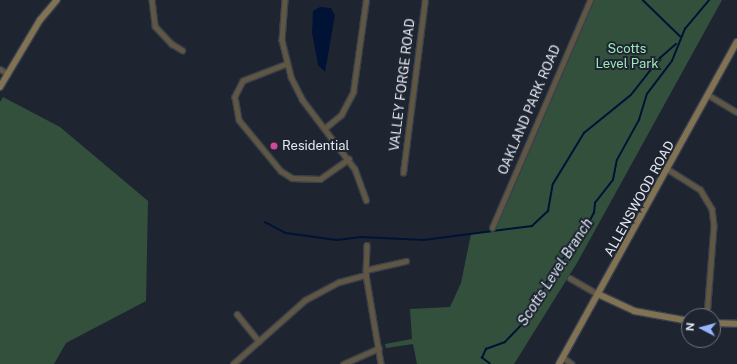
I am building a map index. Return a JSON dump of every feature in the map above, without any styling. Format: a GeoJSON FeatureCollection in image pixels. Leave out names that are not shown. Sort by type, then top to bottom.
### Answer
{"type":"FeatureCollection","features":[{"type":"Feature","properties":{"kind":"street"},"geometry":{"type":"LineString","coordinates":[[0,87],[40,20],[57,0]]}},
{"type":"Feature","properties":{"kind":"street"},"geometry":{"type":"LineString","coordinates":[[152,0],[155,26],[172,44],[182,50]]}},
{"type":"Feature","properties":{"kind":"street"},"geometry":{"type":"LineString","coordinates":[[285,0],[282,40],[287,64],[302,99],[348,159],[361,180],[366,200]]}},
{"type":"Feature","properties":{"kind":"street"},"geometry":{"type":"LineString","coordinates":[[325,128],[341,115],[353,92],[366,0]]}},
{"type":"Feature","properties":{"kind":"street","name":"VALLEY FORGE ROAD"},"geometry":{"type":"LineString","coordinates":[[403,173],[426,0]]}},
{"type":"Feature","properties":{"kind":"street","name":"OAKLAND PARK ROAD"},"geometry":{"type":"LineString","coordinates":[[492,228],[590,0]]}},
{"type":"Feature","properties":{"kind":"street","name":"ALLENSWOOD ROAD"},"geometry":{"type":"LineString","coordinates":[[559,364],[600,295],[710,96],[737,42]]}},
{"type":"Feature","properties":{"kind":"street"},"geometry":{"type":"LineString","coordinates":[[287,64],[243,81],[235,97],[239,120],[281,171],[292,178],[320,179],[348,159]]}},
{"type":"Feature","properties":{"kind":"street"},"geometry":{"type":"LineString","coordinates":[[0,69],[8,74]]}},
{"type":"Feature","properties":{"kind":"street"},"geometry":{"type":"LineString","coordinates":[[710,96],[737,112]]}},
{"type":"Feature","properties":{"kind":"street"},"geometry":{"type":"LineString","coordinates":[[669,170],[700,189],[712,209],[714,226],[708,308]]}},
{"type":"Feature","properties":{"kind":"street"},"geometry":{"type":"LineString","coordinates":[[367,245],[366,272],[381,364]]}},
{"type":"Feature","properties":{"kind":"street"},"geometry":{"type":"LineString","coordinates":[[233,364],[315,294],[366,272],[406,261]]}},
{"type":"Feature","properties":{"kind":"street"},"geometry":{"type":"LineString","coordinates":[[570,278],[600,295],[646,314],[681,320]]}},
{"type":"Feature","properties":{"kind":"street"},"geometry":{"type":"LineString","coordinates":[[237,314],[260,341]]}},
{"type":"Feature","properties":{"kind":"street"},"geometry":{"type":"LineString","coordinates":[[721,323],[737,324]]}},
{"type":"Feature","properties":{"kind":"street"},"geometry":{"type":"LineString","coordinates":[[343,364],[379,348]]}},
{"type":"Feature","properties":{"kind":"street"},"geometry":{"type":"LineString","coordinates":[[563,357],[572,364]]}},
{"type":"Feature","properties":{"kind":"green space","name":"Scotts Level Park"},"geometry":{"type":"Polygon","coordinates":[[[592,0],[722,0],[577,263],[514,364],[417,364],[413,344],[386,348],[385,344],[412,339],[410,309],[450,307],[461,283],[471,234],[492,232],[592,0]]]}},
{"type":"Feature","properties":{"kind":"green space"},"geometry":{"type":"Polygon","coordinates":[[[3,97],[60,127],[148,201],[146,301],[66,343],[54,364],[0,364],[0,102],[3,97]]]}},
{"type":"Feature","properties":{"kind":"water"},"geometry":{"type":"Polygon","coordinates":[[[320,7],[331,8],[335,15],[325,72],[318,65],[312,33],[313,11],[320,7]]]}},
{"type":"Feature","properties":{"kind":"waterway"},"geometry":{"type":"LineString","coordinates":[[643,0],[680,36]]}},
{"type":"Feature","properties":{"kind":"waterway","name":"Scotts Level Branch"},"geometry":{"type":"LineString","coordinates":[[490,364],[482,358],[486,349],[505,342],[529,317],[554,268],[579,242],[594,213],[595,203],[613,180],[617,160],[639,120],[647,94],[672,61],[685,29],[709,0]]}},
{"type":"Feature","properties":{"kind":"waterway"},"geometry":{"type":"LineString","coordinates":[[265,222],[286,233],[337,240],[361,237],[424,240],[532,226],[548,211],[553,184],[584,133],[631,95],[660,58],[676,44]]}},
{"type":"Feature","properties":{"kind":"place","name":"Residential"},"geometry":{"type":"Point","coordinates":[274,146]}}]}
